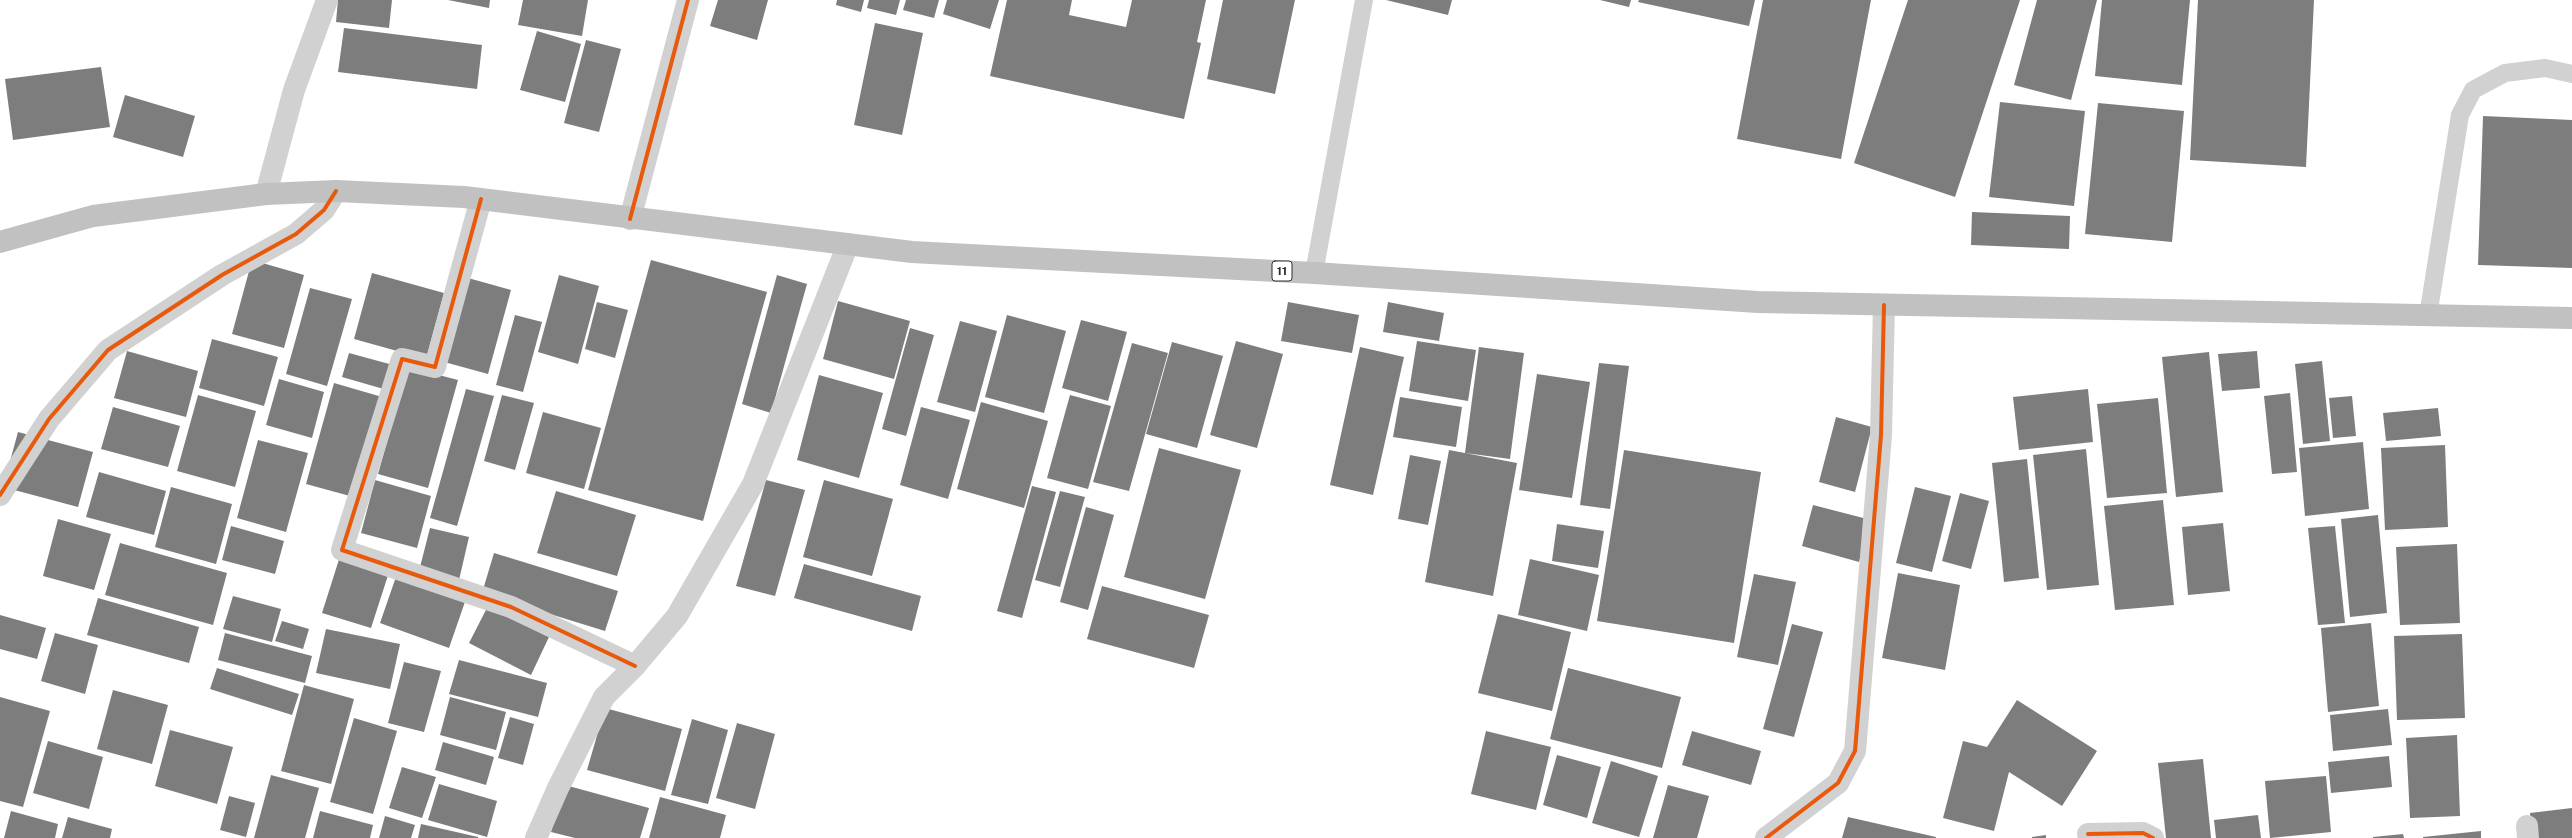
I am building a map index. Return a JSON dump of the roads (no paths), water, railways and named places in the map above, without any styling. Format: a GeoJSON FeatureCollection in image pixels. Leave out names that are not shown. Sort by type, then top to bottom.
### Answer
{"type":"FeatureCollection","features":[{"type":"Feature","properties":{"kind":"highway","name":"11"},"geometry":{"type":"LineString","coordinates":[[0,242],[93,216],[266,194],[336,191],[481,199],[630,219],[912,252],[1314,273],[1758,302],[2572,318]]}},
{"type":"Feature","properties":{"kind":"street"},"geometry":{"type":"LineString","coordinates":[[266,194],[294,90],[327,0]]}},
{"type":"Feature","properties":{"kind":"street"},"geometry":{"type":"LineString","coordinates":[[630,219],[688,0]]}},
{"type":"Feature","properties":{"kind":"street"},"geometry":{"type":"LineString","coordinates":[[0,495],[49,419],[108,350],[222,275],[296,234],[324,210],[336,191]]}},
{"type":"Feature","properties":{"kind":"street"},"geometry":{"type":"LineString","coordinates":[[481,199],[435,367],[402,359],[342,550],[511,607],[635,666]]}},
{"type":"Feature","properties":{"kind":"street"},"geometry":{"type":"LineString","coordinates":[[536,838],[558,788],[604,697],[635,666],[677,616],[753,484],[848,244]]}},
{"type":"Feature","properties":{"kind":"street"},"geometry":{"type":"LineString","coordinates":[[1766,838],[1838,783],[1855,751],[1881,435],[1884,305]]}},
{"type":"Feature","properties":{"kind":"street"},"geometry":{"type":"LineString","coordinates":[[2088,834],[2142,833],[2152,838]]}},
{"type":"Feature","properties":{"kind":"lane"},"geometry":{"type":"LineString","coordinates":[[1314,273],[1364,0]]}},
{"type":"Feature","properties":{"kind":"lane"},"geometry":{"type":"LineString","coordinates":[[2428,316],[2460,115],[2473,90],[2505,73],[2546,68],[2572,74]]}}]}
